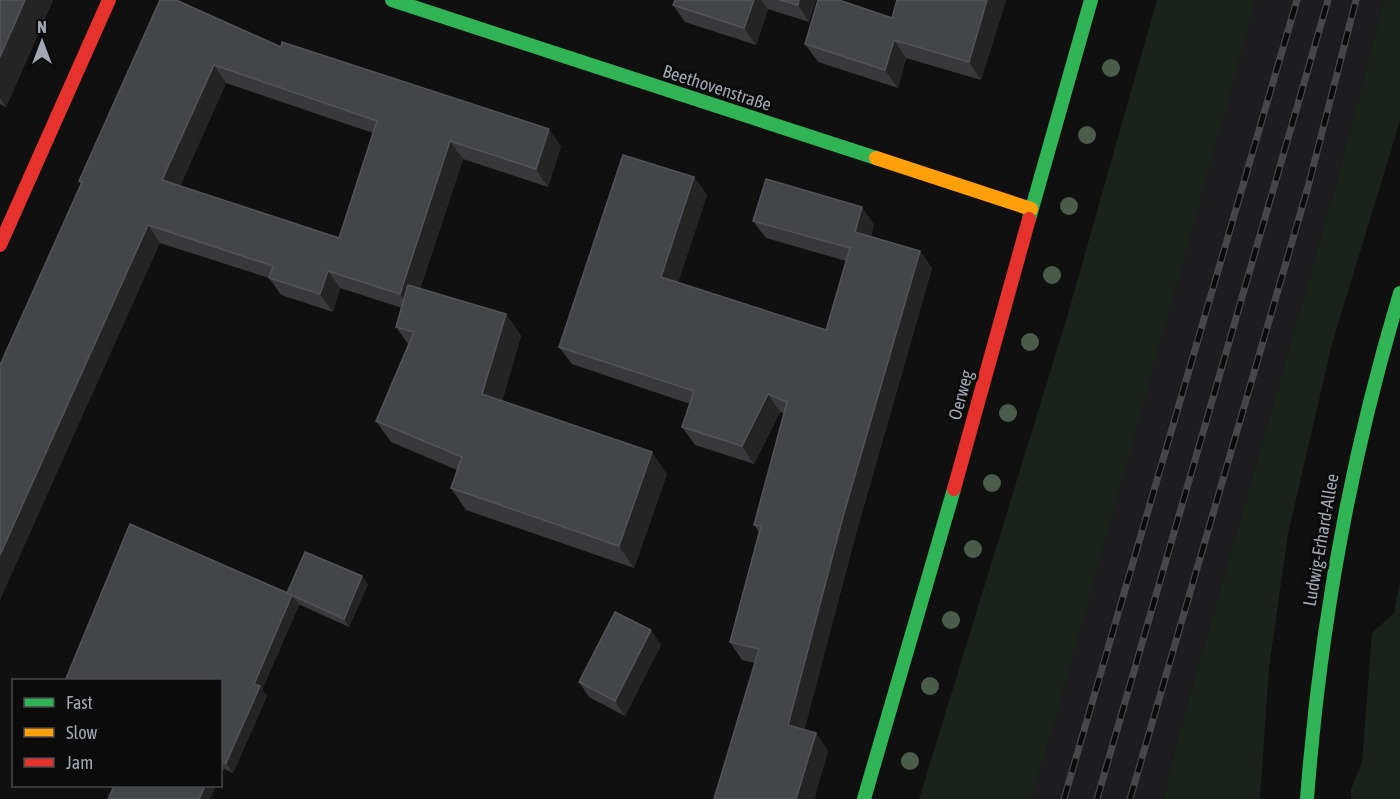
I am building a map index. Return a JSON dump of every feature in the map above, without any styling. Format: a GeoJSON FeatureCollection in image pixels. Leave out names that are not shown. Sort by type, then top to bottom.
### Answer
{"type":"FeatureCollection","features":[{"type":"Feature","properties":{"kind":"main road"},"geometry":{"type":"LineString","coordinates":[[0,245],[109,0]]}},
{"type":"Feature","properties":{"kind":"main road","name":"Beethovenstraße"},"geometry":{"type":"LineString","coordinates":[[392,0],[1031,209]]}},
{"type":"Feature","properties":{"kind":"main road","name":"Oerweg"},"geometry":{"type":"LineString","coordinates":[[864,799],[880,751],[1091,0]]}},
{"type":"Feature","properties":{"kind":"main road","name":"Ludwig-Erhard-Allee"},"geometry":{"type":"LineString","coordinates":[[1307,799],[1327,608],[1349,481],[1382,350],[1400,293]]}},
{"type":"Feature","properties":{"kind":"shaded area"},"geometry":{"type":"Polygon","coordinates":[[[1157,0],[1256,0],[1060,702],[1031,799],[919,799],[1067,317],[1157,0]]]}},
{"type":"Feature","properties":{"kind":"shaded area"},"geometry":{"type":"Polygon","coordinates":[[[1255,0],[1384,0],[1333,195],[1179,733],[1163,799],[1031,799],[1255,0]]]}},
{"type":"Feature","properties":{"kind":"shaded area"},"geometry":{"type":"Polygon","coordinates":[[[1384,0],[1400,0],[1400,121],[1332,344],[1288,534],[1269,668],[1260,799],[1163,799],[1179,733],[1333,195],[1384,0]]]}},
{"type":"Feature","properties":{"kind":"shaded area"},"geometry":{"type":"Polygon","coordinates":[[[1400,580],[1400,799],[1351,799],[1351,789],[1362,763],[1372,633],[1394,613],[1400,580]]]}},
{"type":"Feature","properties":{"kind":"building"},"geometry":{"type":"Polygon","coordinates":[[[0,0],[25,0],[0,57],[0,0]]]}},
{"type":"Feature","properties":{"kind":"building"},"geometry":{"type":"Polygon","coordinates":[[[160,0],[176,0],[281,47],[282,42],[549,129],[536,169],[450,141],[400,294],[328,271],[320,294],[269,278],[273,266],[148,225],[0,555],[0,365],[82,182],[79,181],[160,0]],[[214,65],[162,180],[339,238],[377,121],[214,65]]]}},
{"type":"Feature","properties":{"kind":"building"},"geometry":{"type":"Polygon","coordinates":[[[675,0],[754,0],[744,28],[673,5],[675,0]]]}},
{"type":"Feature","properties":{"kind":"building"},"geometry":{"type":"Polygon","coordinates":[[[780,0],[799,0],[798,5],[780,0]]]}},
{"type":"Feature","properties":{"kind":"building"},"geometry":{"type":"Polygon","coordinates":[[[818,0],[839,0],[892,18],[897,0],[987,0],[969,62],[894,40],[885,70],[805,44],[818,0]]]}},
{"type":"Feature","properties":{"kind":"building"},"geometry":{"type":"Polygon","coordinates":[[[623,155],[694,177],[661,277],[826,330],[850,248],[753,221],[766,179],[862,207],[855,232],[920,251],[844,513],[788,725],[816,733],[796,799],[714,799],[759,649],[730,642],[761,526],[754,525],[787,402],[768,394],[742,446],[682,427],[694,391],[559,347],[623,155]]]}},
{"type":"Feature","properties":{"kind":"building"},"geometry":{"type":"Polygon","coordinates":[[[408,285],[506,314],[482,394],[652,452],[619,546],[451,488],[462,457],[376,421],[414,332],[396,327],[408,285]]]}},
{"type":"Feature","properties":{"kind":"building"},"geometry":{"type":"Polygon","coordinates":[[[130,524],[292,595],[254,684],[260,686],[226,763],[222,762],[222,679],[66,679],[130,524]]]}},
{"type":"Feature","properties":{"kind":"building"},"geometry":{"type":"Polygon","coordinates":[[[305,552],[362,576],[344,619],[287,593],[305,552]]]}},
{"type":"Feature","properties":{"kind":"building"},"geometry":{"type":"Polygon","coordinates":[[[615,612],[651,630],[615,701],[579,682],[615,612]]]}},
{"type":"Feature","properties":{"kind":"building"},"geometry":{"type":"Polygon","coordinates":[[[114,787],[205,787],[199,799],[108,799],[114,787]]]}},
{"type":"Feature","properties":{"kind":"railway"},"geometry":{"type":"LineString","coordinates":[[1064,799],[1297,0]]}},
{"type":"Feature","properties":{"kind":"railway"},"geometry":{"type":"LineString","coordinates":[[1097,799],[1328,0]]}},
{"type":"Feature","properties":{"kind":"railway"},"geometry":{"type":"LineString","coordinates":[[1130,799],[1308,187],[1356,0]]}},
{"type":"Feature","properties":{"kind":"traffic: fast"},"geometry":{"type":"LineString","coordinates":[[392,0],[876,158]]}},
{"type":"Feature","properties":{"kind":"traffic: fast"},"geometry":{"type":"LineString","coordinates":[[1029,219],[1091,0]]}},
{"type":"Feature","properties":{"kind":"traffic: fast"},"geometry":{"type":"LineString","coordinates":[[1307,799],[1320,670],[1340,543],[1366,418],[1400,293]]}},
{"type":"Feature","properties":{"kind":"traffic: fast"},"geometry":{"type":"LineString","coordinates":[[864,799],[954,489]]}},
{"type":"Feature","properties":{"kind":"traffic: slow"},"geometry":{"type":"LineString","coordinates":[[876,158],[1031,209]]}},
{"type":"Feature","properties":{"kind":"traffic: jam"},"geometry":{"type":"LineString","coordinates":[[0,245],[109,0]]}},
{"type":"Feature","properties":{"kind":"traffic: jam"},"geometry":{"type":"LineString","coordinates":[[954,489],[1029,219]]}}]}
